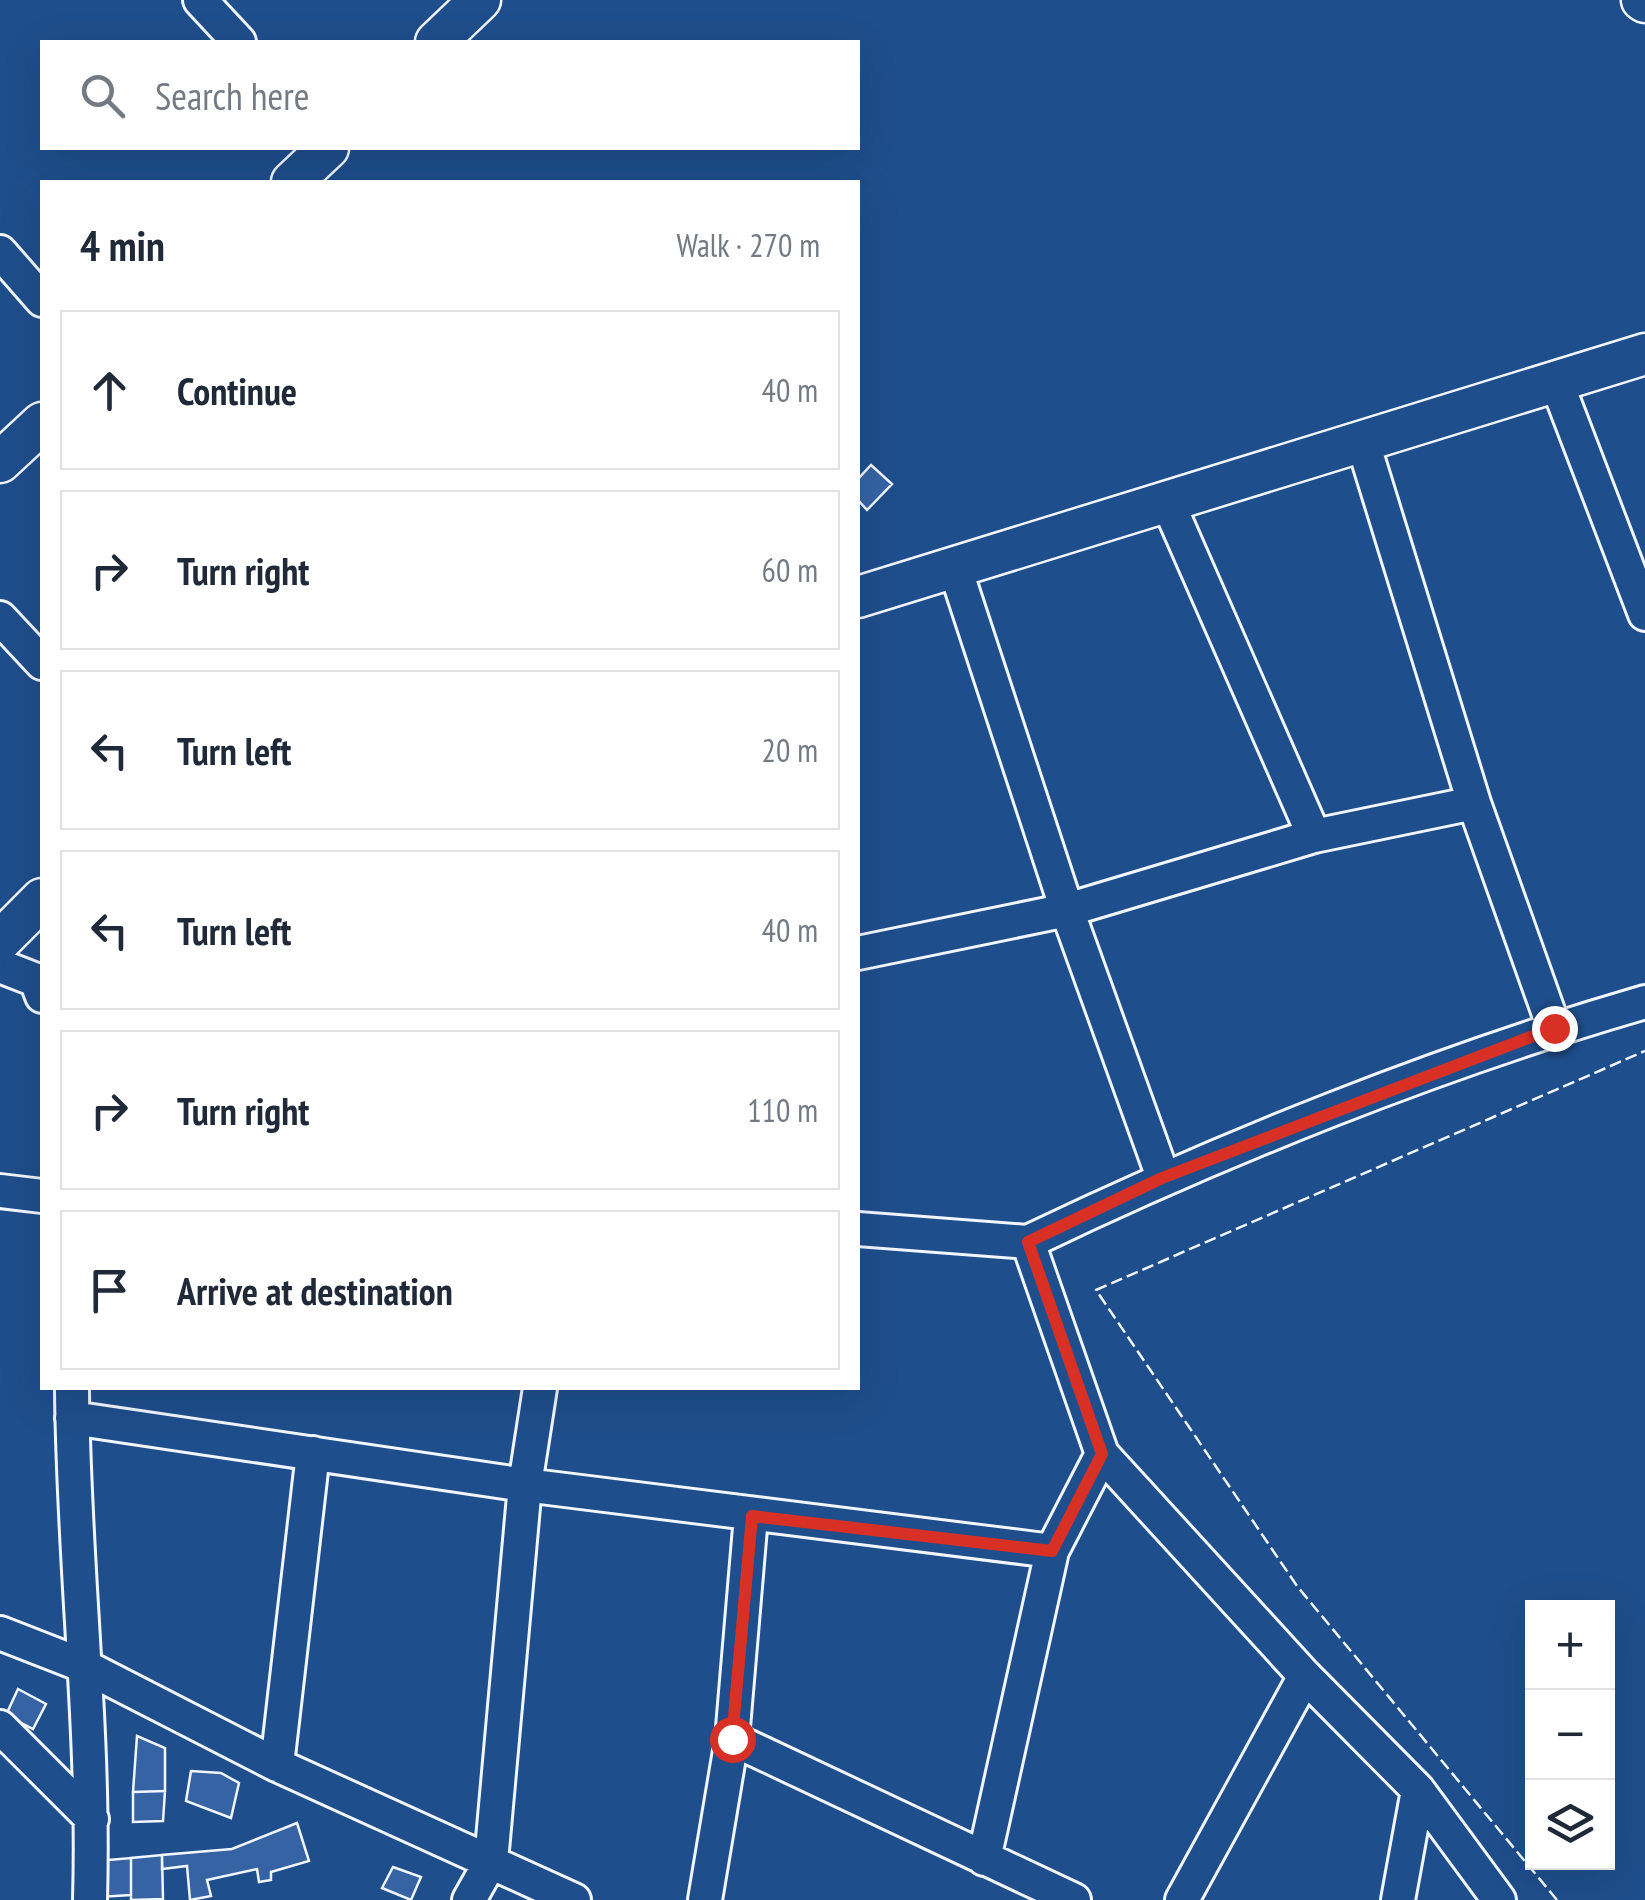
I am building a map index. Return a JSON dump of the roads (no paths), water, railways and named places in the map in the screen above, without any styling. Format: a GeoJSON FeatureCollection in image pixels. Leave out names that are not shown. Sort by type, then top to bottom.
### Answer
{"type":"FeatureCollection","features":[{"type":"Feature","properties":{"kind":"street"},"geometry":{"type":"LineString","coordinates":[[200,0],[237,40]]}},
{"type":"Feature","properties":{"kind":"street"},"geometry":{"type":"LineString","coordinates":[[438,40],[480,0]]}},
{"type":"Feature","properties":{"kind":"street"},"geometry":{"type":"LineString","coordinates":[[294,180],[326,150]]}},
{"type":"Feature","properties":{"kind":"street"},"geometry":{"type":"LineString","coordinates":[[0,252],[40,298]]}},
{"type":"Feature","properties":{"kind":"street"},"geometry":{"type":"LineString","coordinates":[[860,596],[1645,354]]}},
{"type":"Feature","properties":{"kind":"street"},"geometry":{"type":"LineString","coordinates":[[1556,381],[1645,614]]}},
{"type":"Feature","properties":{"kind":"street"},"geometry":{"type":"LineString","coordinates":[[0,462],[40,425]]}},
{"type":"Feature","properties":{"kind":"street"},"geometry":{"type":"LineString","coordinates":[[1363,443],[1474,804],[1554,1028]]}},
{"type":"Feature","properties":{"kind":"street"},"geometry":{"type":"LineString","coordinates":[[1168,503],[1314,836]]}},
{"type":"Feature","properties":{"kind":"street"},"geometry":{"type":"LineString","coordinates":[[955,568],[1067,910],[1162,1178]]}},
{"type":"Feature","properties":{"kind":"street"},"geometry":{"type":"LineString","coordinates":[[0,618],[40,661]]}},
{"type":"Feature","properties":{"kind":"street"},"geometry":{"type":"LineString","coordinates":[[860,954],[1067,910],[1314,836],[1474,804]]}},
{"type":"Feature","properties":{"kind":"street"},"geometry":{"type":"LineString","coordinates":[[0,941],[40,902]]}},
{"type":"Feature","properties":{"kind":"street"},"geometry":{"type":"LineString","coordinates":[[0,966],[40,985]]}},
{"type":"Feature","properties":{"kind":"street"},"geometry":{"type":"LineString","coordinates":[[860,1229],[1028,1242],[1162,1178],[1554,1028],[1645,1002]]}},
{"type":"Feature","properties":{"kind":"street"},"geometry":{"type":"LineString","coordinates":[[0,1190],[40,1196]]}},
{"type":"Feature","properties":{"kind":"street"},"geometry":{"type":"LineString","coordinates":[[1028,1242],[1102,1454],[1306,1676],[1418,1790],[1498,1900]]}},
{"type":"Feature","properties":{"kind":"street"},"geometry":{"type":"LineString","coordinates":[[469,1900],[491,1861],[525,1485],[540,1390]]}},
{"type":"Feature","properties":{"kind":"street"},"geometry":{"type":"LineString","coordinates":[[90,1900],[92,1819],[72,1403],[313,1453],[752,1516],[1052,1551]]}},
{"type":"Feature","properties":{"kind":"street"},"geometry":{"type":"LineString","coordinates":[[277,1765],[313,1453]]}},
{"type":"Feature","properties":{"kind":"street"},"geometry":{"type":"LineString","coordinates":[[984,1859],[1052,1551],[1102,1454]]}},
{"type":"Feature","properties":{"kind":"street"},"geometry":{"type":"LineString","coordinates":[[705,1900],[732,1739],[752,1516]]}},
{"type":"Feature","properties":{"kind":"street"},"geometry":{"type":"LineString","coordinates":[[0,1633],[82,1665],[277,1765],[574,1900]]}},
{"type":"Feature","properties":{"kind":"street"},"geometry":{"type":"LineString","coordinates":[[1182,1900],[1306,1676]]}},
{"type":"Feature","properties":{"kind":"street"},"geometry":{"type":"LineString","coordinates":[[0,1727],[92,1819]]}},
{"type":"Feature","properties":{"kind":"street"},"geometry":{"type":"LineString","coordinates":[[732,1739],[1074,1900]]}},
{"type":"Feature","properties":{"kind":"street"},"geometry":{"type":"LineString","coordinates":[[1398,1900],[1418,1790]]}}]}
